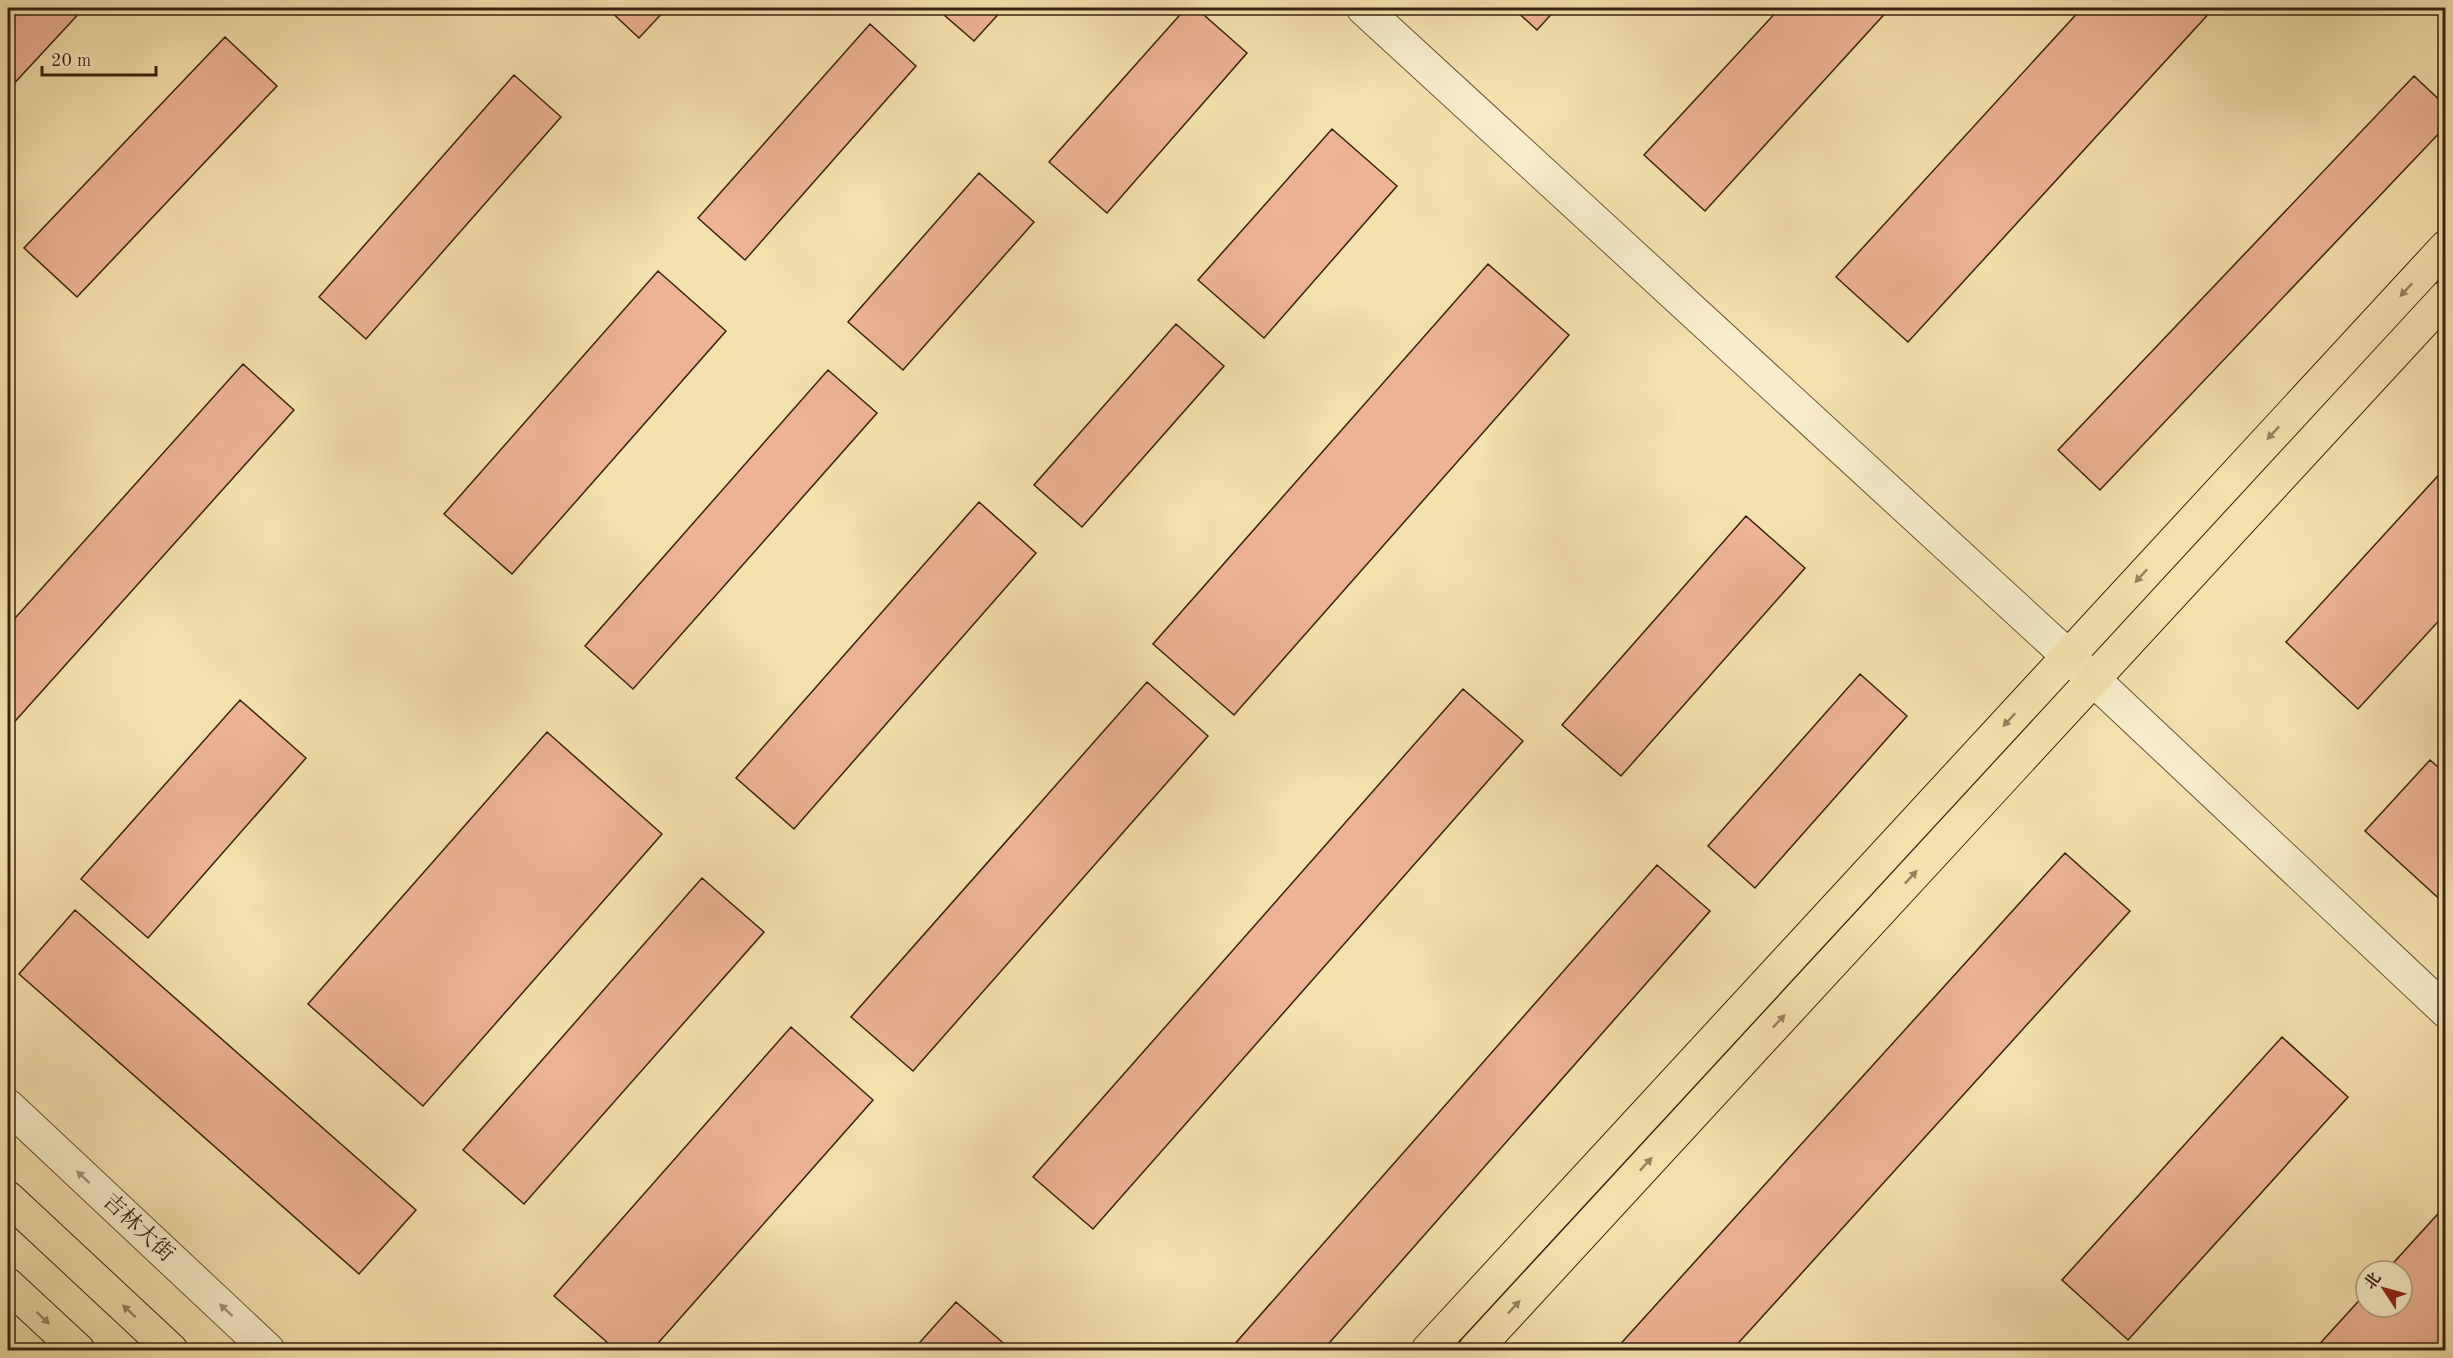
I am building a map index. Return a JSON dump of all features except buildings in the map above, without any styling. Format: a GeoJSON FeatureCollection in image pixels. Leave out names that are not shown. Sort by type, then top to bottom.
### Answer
{"type":"FeatureCollection","features":[{"type":"Feature","properties":{"kind":"main road"},"geometry":{"type":"LineString","coordinates":[[1428,1350],[2445,247]]}},
{"type":"Feature","properties":{"kind":"main road"},"geometry":{"type":"LineString","coordinates":[[1475,1350],[2445,297]]}},
{"type":"Feature","properties":{"kind":"main road"},"geometry":{"type":"LineString","coordinates":[[8,1198],[171,1350]]}},
{"type":"Feature","properties":{"kind":"main road"},"geometry":{"type":"LineString","coordinates":[[8,1285],[78,1350]]}},
{"type":"Feature","properties":{"kind":"street"},"geometry":{"type":"LineString","coordinates":[[1363,8],[2093,679],[2445,1011]]}},
{"type":"Feature","properties":{"kind":"street","name":"吉林大街"},"geometry":{"type":"LineString","coordinates":[[8,1106],[268,1350]]}}]}
